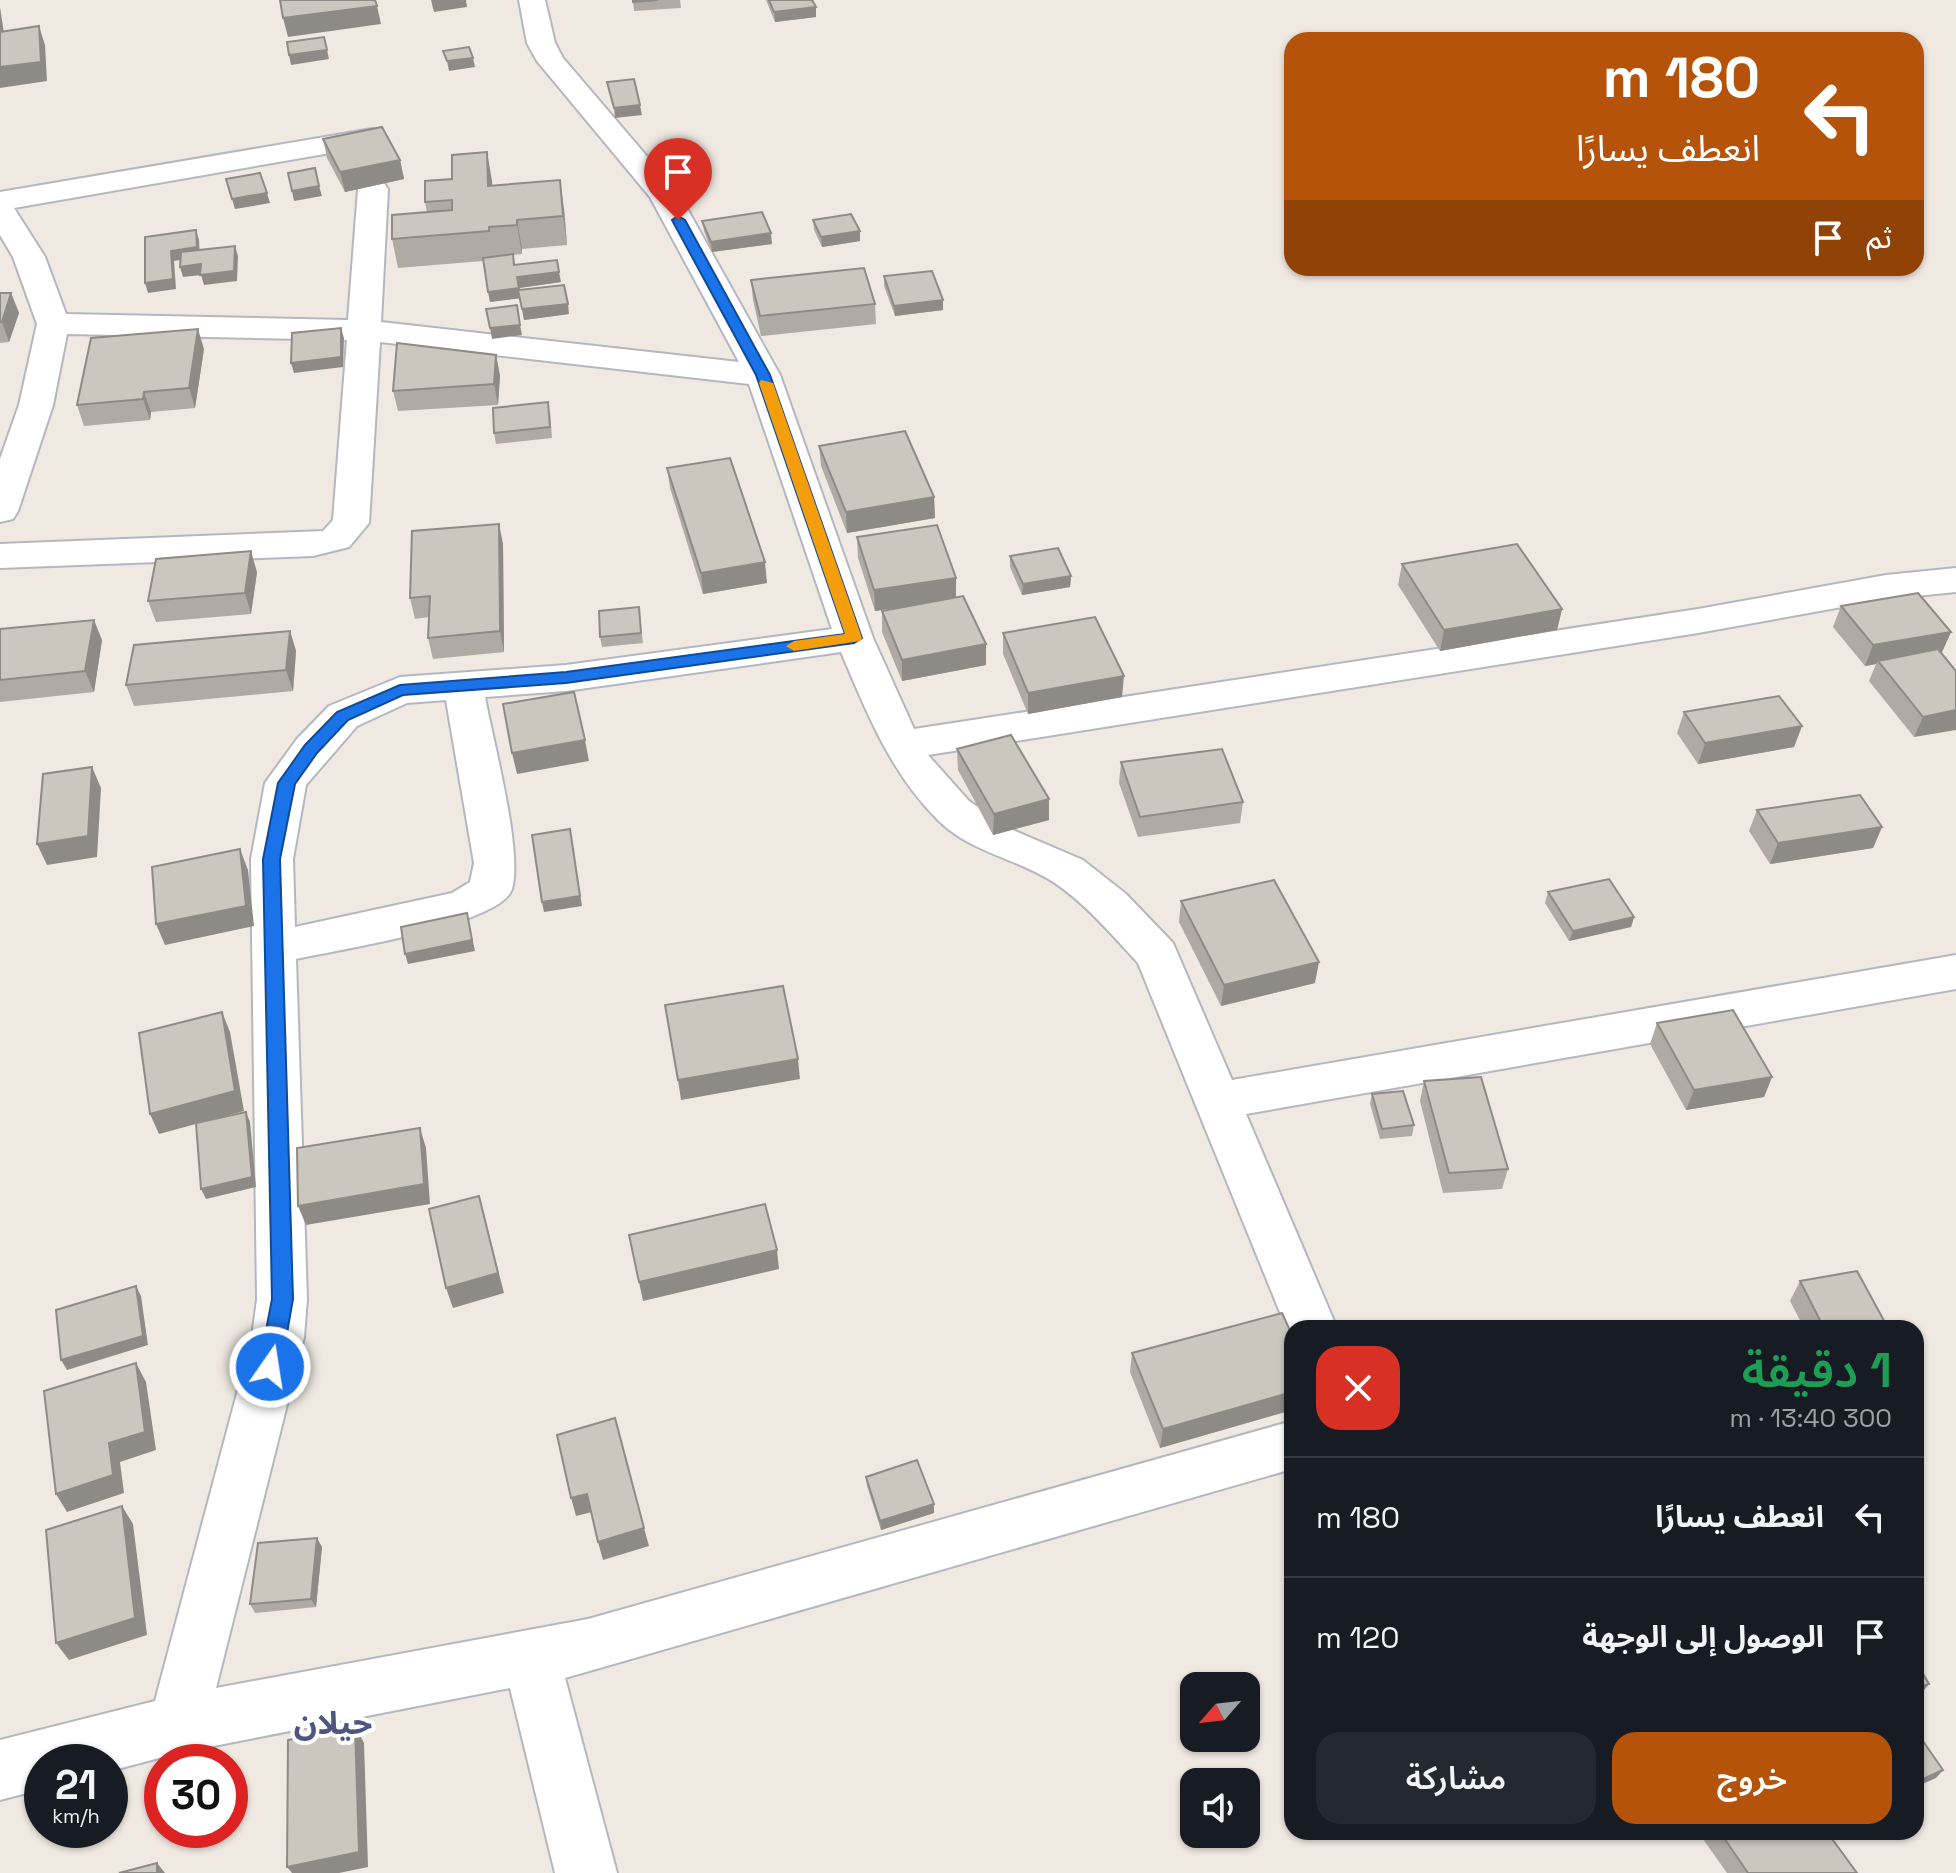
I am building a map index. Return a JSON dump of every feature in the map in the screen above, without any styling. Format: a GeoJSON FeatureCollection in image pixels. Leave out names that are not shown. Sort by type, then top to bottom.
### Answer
{"type":"FeatureCollection","features":[{"type":"Feature","properties":{"kind":"street"},"geometry":{"type":"LineString","coordinates":[[532,0],[541,43],[551,61],[664,194],[763,375],[854,638],[901,745],[918,771],[954,811],[993,839],[1068,871],[1111,905],[1157,955],[1308,1320]]}},
{"type":"Feature","properties":{"kind":"street"},"geometry":{"type":"LineString","coordinates":[[0,201],[372,138]]}},
{"type":"Feature","properties":{"kind":"street"},"geometry":{"type":"LineString","coordinates":[[0,556],[313,545],[336,539],[351,523],[373,189]]}},
{"type":"Feature","properties":{"kind":"street"},"geometry":{"type":"LineString","coordinates":[[0,209],[29,257],[53,324],[36,405],[0,511]]}},
{"type":"Feature","properties":{"kind":"street"},"geometry":{"type":"LineString","coordinates":[[53,324],[364,330],[763,375]]}},
{"type":"Feature","properties":{"kind":"street"},"geometry":{"type":"LineString","coordinates":[[901,745],[1698,621],[1886,587],[1956,580]]}},
{"type":"Feature","properties":{"kind":"street"},"geometry":{"type":"LineString","coordinates":[[178,1724],[278,1337],[282,1299],[272,859],[286,783],[311,749],[343,716],[400,690],[566,678],[854,638]]}},
{"type":"Feature","properties":{"kind":"street"},"geometry":{"type":"LineString","coordinates":[[273,948],[463,906],[490,891],[495,863],[463,685]]}},
{"type":"Feature","properties":{"kind":"street"},"geometry":{"type":"LineString","coordinates":[[1217,1101],[1956,972]]}},
{"type":"Feature","properties":{"kind":"street"},"geometry":{"type":"LineString","coordinates":[[0,1770],[178,1724],[531,1658],[659,1626],[1284,1447]]}},
{"type":"Feature","properties":{"kind":"street"},"geometry":{"type":"LineString","coordinates":[[531,1658],[586,1873]]}},
{"type":"Feature","properties":{"kind":"building"},"geometry":{"type":"Polygon","coordinates":[[[280,0],[375,0],[377,6],[283,18],[280,0]]]}},
{"type":"Feature","properties":{"kind":"building"},"geometry":{"type":"Polygon","coordinates":[[[769,0],[812,0],[816,7],[774,12],[769,0]]]}},
{"type":"Feature","properties":{"kind":"building"},"geometry":{"type":"Polygon","coordinates":[[[39,26],[41,62],[0,67],[0,32],[39,26]]]}},
{"type":"Feature","properties":{"kind":"building"},"geometry":{"type":"Polygon","coordinates":[[[324,37],[327,50],[289,55],[287,42],[324,37]]]}},
{"type":"Feature","properties":{"kind":"building"},"geometry":{"type":"Polygon","coordinates":[[[469,47],[473,58],[447,61],[443,51],[469,47]]]}},
{"type":"Feature","properties":{"kind":"building"},"geometry":{"type":"Polygon","coordinates":[[[634,79],[640,105],[614,108],[607,82],[634,79]]]}},
{"type":"Feature","properties":{"kind":"building"},"geometry":{"type":"Polygon","coordinates":[[[382,127],[400,160],[340,172],[323,139],[382,127]]]}},
{"type":"Feature","properties":{"kind":"building"},"geometry":{"type":"Polygon","coordinates":[[[487,152],[488,186],[560,180],[563,216],[517,220],[517,225],[489,227],[489,231],[392,239],[392,215],[452,210],[452,200],[425,202],[425,181],[452,179],[452,155],[487,152]]]}},
{"type":"Feature","properties":{"kind":"building"},"geometry":{"type":"Polygon","coordinates":[[[315,168],[319,186],[292,191],[288,173],[315,168]]]}},
{"type":"Feature","properties":{"kind":"building"},"geometry":{"type":"Polygon","coordinates":[[[260,173],[267,193],[232,199],[226,179],[260,173]]]}},
{"type":"Feature","properties":{"kind":"building"},"geometry":{"type":"Polygon","coordinates":[[[762,212],[771,233],[711,242],[702,221],[762,212]]]}},
{"type":"Feature","properties":{"kind":"building"},"geometry":{"type":"Polygon","coordinates":[[[851,214],[860,231],[821,237],[813,220],[851,214]]]}},
{"type":"Feature","properties":{"kind":"building"},"geometry":{"type":"Polygon","coordinates":[[[196,230],[197,247],[171,251],[173,279],[145,283],[145,237],[196,230]]]}},
{"type":"Feature","properties":{"kind":"building"},"geometry":{"type":"Polygon","coordinates":[[[235,246],[234,271],[200,275],[201,264],[180,267],[181,252],[235,246]]]}},
{"type":"Feature","properties":{"kind":"building"},"geometry":{"type":"Polygon","coordinates":[[[513,254],[514,265],[557,260],[559,272],[517,277],[519,288],[488,292],[483,258],[513,254]]]}},
{"type":"Feature","properties":{"kind":"building"},"geometry":{"type":"Polygon","coordinates":[[[864,268],[875,304],[760,316],[751,280],[864,268]]]}},
{"type":"Feature","properties":{"kind":"building"},"geometry":{"type":"Polygon","coordinates":[[[932,271],[943,300],[894,306],[884,276],[932,271]]]}},
{"type":"Feature","properties":{"kind":"building"},"geometry":{"type":"Polygon","coordinates":[[[564,285],[568,304],[522,309],[518,290],[564,285]]]}},
{"type":"Feature","properties":{"kind":"building"},"geometry":{"type":"Polygon","coordinates":[[[0,293],[11,293],[2,322],[0,322],[0,293]]]}},
{"type":"Feature","properties":{"kind":"building"},"geometry":{"type":"Polygon","coordinates":[[[517,305],[520,325],[490,328],[486,309],[517,305]]]}},
{"type":"Feature","properties":{"kind":"building"},"geometry":{"type":"Polygon","coordinates":[[[341,328],[341,357],[291,363],[292,333],[341,328]]]}},
{"type":"Feature","properties":{"kind":"building"},"geometry":{"type":"Polygon","coordinates":[[[198,329],[189,388],[144,392],[143,399],[77,405],[91,338],[198,329]]]}},
{"type":"Feature","properties":{"kind":"building"},"geometry":{"type":"Polygon","coordinates":[[[397,343],[496,355],[494,384],[393,391],[397,343]]]}},
{"type":"Feature","properties":{"kind":"building"},"geometry":{"type":"Polygon","coordinates":[[[548,402],[550,427],[494,433],[493,408],[548,402]]]}},
{"type":"Feature","properties":{"kind":"building"},"geometry":{"type":"Polygon","coordinates":[[[905,431],[934,497],[846,512],[819,446],[905,431]]]}},
{"type":"Feature","properties":{"kind":"building"},"geometry":{"type":"Polygon","coordinates":[[[730,458],[765,562],[701,573],[667,468],[730,458]]]}},
{"type":"Feature","properties":{"kind":"building"},"geometry":{"type":"Polygon","coordinates":[[[499,524],[500,631],[428,638],[430,596],[410,598],[412,531],[499,524]]]}},
{"type":"Feature","properties":{"kind":"building"},"geometry":{"type":"Polygon","coordinates":[[[937,525],[956,578],[874,590],[857,537],[937,525]]]}},
{"type":"Feature","properties":{"kind":"building"},"geometry":{"type":"Polygon","coordinates":[[[1517,544],[1562,609],[1444,630],[1402,564],[1517,544]]]}},
{"type":"Feature","properties":{"kind":"building"},"geometry":{"type":"Polygon","coordinates":[[[1058,548],[1071,576],[1023,584],[1010,556],[1058,548]]]}},
{"type":"Feature","properties":{"kind":"building"},"geometry":{"type":"Polygon","coordinates":[[[251,551],[245,593],[148,601],[156,559],[251,551]]]}},
{"type":"Feature","properties":{"kind":"building"},"geometry":{"type":"Polygon","coordinates":[[[1918,593],[1951,632],[1873,645],[1841,606],[1918,593]]]}},
{"type":"Feature","properties":{"kind":"building"},"geometry":{"type":"Polygon","coordinates":[[[963,596],[986,644],[902,660],[882,611],[963,596]]]}},
{"type":"Feature","properties":{"kind":"building"},"geometry":{"type":"Polygon","coordinates":[[[639,607],[641,633],[600,637],[599,611],[639,607]]]}},
{"type":"Feature","properties":{"kind":"building"},"geometry":{"type":"Polygon","coordinates":[[[1095,617],[1124,676],[1028,693],[1003,633],[1095,617]]]}},
{"type":"Feature","properties":{"kind":"building"},"geometry":{"type":"Polygon","coordinates":[[[94,620],[85,671],[0,680],[0,629],[94,620]]]}},
{"type":"Feature","properties":{"kind":"building"},"geometry":{"type":"Polygon","coordinates":[[[290,631],[286,670],[126,685],[134,645],[290,631]]]}},
{"type":"Feature","properties":{"kind":"building"},"geometry":{"type":"Polygon","coordinates":[[[1938,649],[1956,671],[1956,710],[1923,717],[1878,661],[1938,649]]]}},
{"type":"Feature","properties":{"kind":"building"},"geometry":{"type":"Polygon","coordinates":[[[574,692],[585,740],[512,753],[503,704],[574,692]]]}},
{"type":"Feature","properties":{"kind":"building"},"geometry":{"type":"Polygon","coordinates":[[[1779,696],[1802,726],[1705,743],[1684,712],[1779,696]]]}},
{"type":"Feature","properties":{"kind":"building"},"geometry":{"type":"Polygon","coordinates":[[[1011,735],[1049,799],[994,814],[957,749],[1011,735]]]}},
{"type":"Feature","properties":{"kind":"building"},"geometry":{"type":"Polygon","coordinates":[[[1222,749],[1243,802],[1140,817],[1121,762],[1222,749]]]}},
{"type":"Feature","properties":{"kind":"building"},"geometry":{"type":"Polygon","coordinates":[[[92,767],[88,836],[37,844],[43,774],[92,767]]]}},
{"type":"Feature","properties":{"kind":"building"},"geometry":{"type":"Polygon","coordinates":[[[1860,795],[1882,827],[1778,843],[1757,810],[1860,795]]]}},
{"type":"Feature","properties":{"kind":"building"},"geometry":{"type":"Polygon","coordinates":[[[570,829],[580,896],[542,902],[532,835],[570,829]]]}},
{"type":"Feature","properties":{"kind":"building"},"geometry":{"type":"Polygon","coordinates":[[[240,849],[246,906],[156,924],[152,867],[240,849]]]}},
{"type":"Feature","properties":{"kind":"building"},"geometry":{"type":"Polygon","coordinates":[[[1609,879],[1634,917],[1573,931],[1548,892],[1609,879]]]}},
{"type":"Feature","properties":{"kind":"building"},"geometry":{"type":"Polygon","coordinates":[[[1274,880],[1319,962],[1224,985],[1181,901],[1274,880]]]}},
{"type":"Feature","properties":{"kind":"building"},"geometry":{"type":"Polygon","coordinates":[[[467,913],[472,940],[405,954],[401,927],[467,913]]]}},
{"type":"Feature","properties":{"kind":"building"},"geometry":{"type":"Polygon","coordinates":[[[783,986],[798,1059],[678,1080],[665,1005],[783,986]]]}},
{"type":"Feature","properties":{"kind":"building"},"geometry":{"type":"Polygon","coordinates":[[[1733,1010],[1772,1077],[1694,1090],[1657,1023],[1733,1010]]]}},
{"type":"Feature","properties":{"kind":"building"},"geometry":{"type":"Polygon","coordinates":[[[222,1012],[235,1091],[150,1114],[139,1033],[222,1012]]]}},
{"type":"Feature","properties":{"kind":"building"},"geometry":{"type":"Polygon","coordinates":[[[1481,1077],[1508,1169],[1449,1173],[1424,1081],[1481,1077]]]}},
{"type":"Feature","properties":{"kind":"building"},"geometry":{"type":"Polygon","coordinates":[[[1403,1091],[1414,1125],[1382,1129],[1372,1094],[1403,1091]]]}},
{"type":"Feature","properties":{"kind":"building"},"geometry":{"type":"Polygon","coordinates":[[[246,1112],[252,1177],[201,1189],[196,1123],[246,1112]]]}},
{"type":"Feature","properties":{"kind":"building"},"geometry":{"type":"Polygon","coordinates":[[[420,1128],[424,1184],[298,1206],[297,1148],[420,1128]]]}},
{"type":"Feature","properties":{"kind":"building"},"geometry":{"type":"Polygon","coordinates":[[[479,1196],[498,1273],[446,1288],[429,1209],[479,1196]]]}},
{"type":"Feature","properties":{"kind":"building"},"geometry":{"type":"Polygon","coordinates":[[[765,1204],[777,1250],[639,1282],[629,1235],[765,1204]]]}},
{"type":"Feature","properties":{"kind":"building"},"geometry":{"type":"Polygon","coordinates":[[[1857,1271],[1884,1320],[1820,1320],[1800,1281],[1857,1271]]]}},
{"type":"Feature","properties":{"kind":"building"},"geometry":{"type":"Polygon","coordinates":[[[136,1286],[143,1336],[61,1360],[56,1310],[136,1286]]]}},
{"type":"Feature","properties":{"kind":"building"},"geometry":{"type":"Polygon","coordinates":[[[1282,1313],[1285,1320],[1284,1394],[1163,1429],[1132,1353],[1282,1313]]]}},
{"type":"Feature","properties":{"kind":"building"},"geometry":{"type":"Polygon","coordinates":[[[136,1363],[145,1432],[109,1443],[113,1475],[56,1494],[44,1391],[136,1363]]]}},
{"type":"Feature","properties":{"kind":"building"},"geometry":{"type":"Polygon","coordinates":[[[615,1418],[644,1528],[598,1542],[587,1494],[571,1498],[557,1435],[615,1418]]]}},
{"type":"Feature","properties":{"kind":"building"},"geometry":{"type":"Polygon","coordinates":[[[917,1460],[934,1504],[880,1521],[866,1477],[917,1460]]]}},
{"type":"Feature","properties":{"kind":"building"},"geometry":{"type":"Polygon","coordinates":[[[122,1506],[135,1618],[56,1643],[46,1530],[122,1506]]]}},
{"type":"Feature","properties":{"kind":"building"},"geometry":{"type":"Polygon","coordinates":[[[317,1538],[311,1599],[250,1604],[258,1543],[317,1538]]]}},
{"type":"Feature","properties":{"kind":"building"},"geometry":{"type":"Polygon","coordinates":[[[355,1726],[359,1852],[287,1867],[288,1740],[355,1726]]]}},
{"type":"Feature","properties":{"kind":"building"},"geometry":{"type":"Polygon","coordinates":[[[1924,1743],[1943,1770],[1924,1778],[1924,1743]]]}},
{"type":"Feature","properties":{"kind":"building"},"geometry":{"type":"Polygon","coordinates":[[[1725,1840],[1833,1840],[1857,1873],[1748,1873],[1725,1840]]]}},
{"type":"Feature","properties":{"kind":"building"},"geometry":{"type":"Polygon","coordinates":[[[157,1863],[157,1873],[119,1873],[157,1863]]]}},
{"type":"Feature","properties":{"kind":"slow traffic"},"geometry":{"type":"LineString","coordinates":[[766,383],[854,638],[794,646]]}},
{"type":"Feature","properties":{"kind":"district","name":"حيلان"},"geometry":{"type":"Point","coordinates":[333,1723]}},
{"type":"Feature","properties":{"kind":"route"},"geometry":{"type":"LineString","coordinates":[[270,1367],[278,1337],[282,1299],[272,859],[286,783],[311,749],[343,716],[400,690],[566,678],[854,638],[763,375],[678,220]]}}]}
